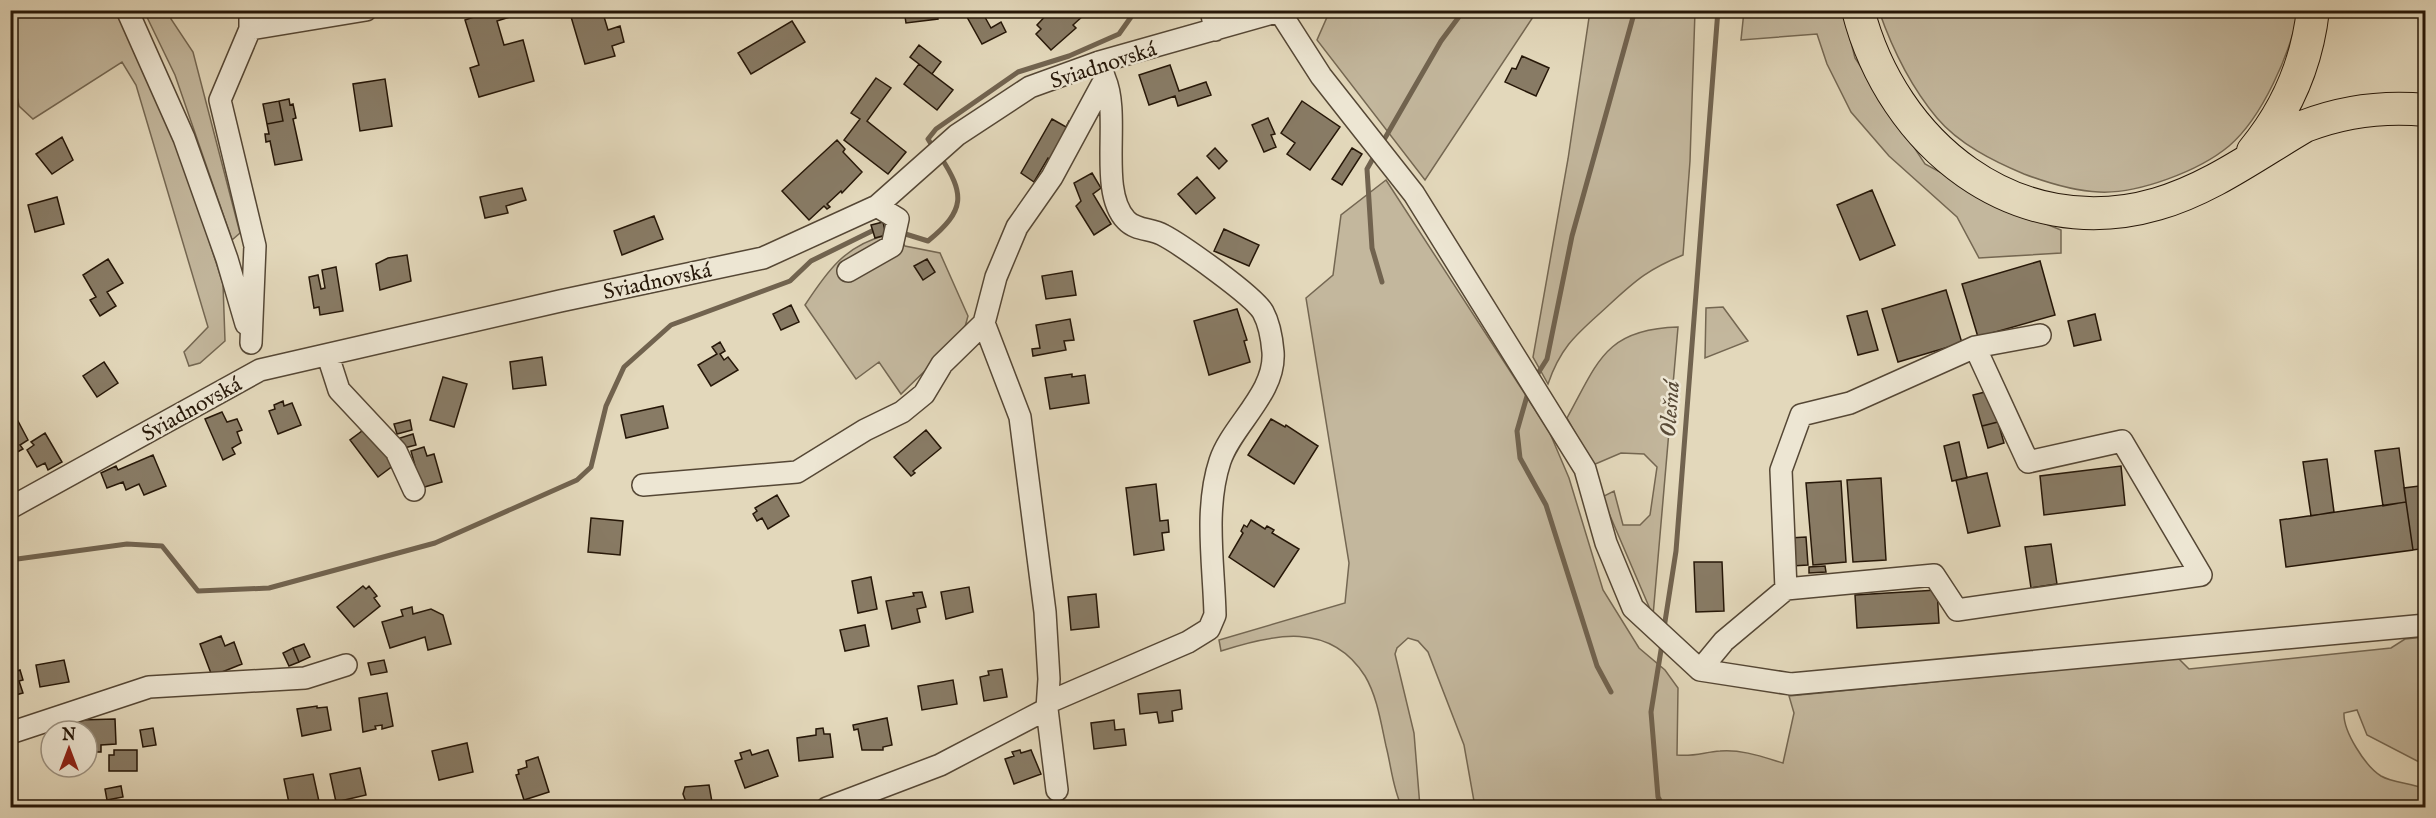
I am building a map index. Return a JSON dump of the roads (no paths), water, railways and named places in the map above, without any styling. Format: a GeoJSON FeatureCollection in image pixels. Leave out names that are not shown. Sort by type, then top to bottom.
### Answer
{"type":"FeatureCollection","features":[{"type":"Feature","properties":{"kind":"highway"},"geometry":{"type":"LineString","coordinates":[[1858,10],[1873,54],[1909,117],[1933,146],[1961,170],[1995,191],[2057,211],[2123,212],[2188,194],[2321,120],[2374,110],[2426,110]]}},
{"type":"Feature","properties":{"kind":"highway"},"geometry":{"type":"LineString","coordinates":[[2245,161],[2268,132],[2287,101],[2301,67],[2313,10]]}},
{"type":"Feature","properties":{"kind":"street"},"geometry":{"type":"LineString","coordinates":[[128,10],[184,138],[227,259],[260,370]]}},
{"type":"Feature","properties":{"kind":"street"},"geometry":{"type":"LineString","coordinates":[[251,343],[255,246],[220,100],[250,20],[366,10]]}},
{"type":"Feature","properties":{"kind":"street"},"geometry":{"type":"LineString","coordinates":[[1282,11],[1321,76],[1414,194],[1586,469],[1606,543],[1633,608],[1700,670],[1791,684],[2426,625]]}},
{"type":"Feature","properties":{"kind":"street","name":"Sviadnovská"},"geometry":{"type":"LineString","coordinates":[[10,508],[260,370],[560,301],[764,258],[876,206],[957,135],[1030,87],[1102,70],[1213,20],[1282,11]]}},
{"type":"Feature","properties":{"kind":"street"},"geometry":{"type":"LineString","coordinates":[[643,485],[797,472],[865,430],[902,412],[924,394],[942,364],[984,323],[996,277],[1017,226],[1052,177],[1102,70]]}},
{"type":"Feature","properties":{"kind":"street"},"geometry":{"type":"LineString","coordinates":[[827,807],[940,765],[1048,705],[1188,642],[1209,629],[1215,615],[1212,508],[1220,460],[1264,386],[1273,362],[1271,337],[1264,314],[1247,294],[1162,234],[1136,227],[1122,215],[1116,204],[1110,152],[1112,102],[1102,70]]}},
{"type":"Feature","properties":{"kind":"street"},"geometry":{"type":"LineString","coordinates":[[848,271],[892,246],[898,219],[876,206]]}},
{"type":"Feature","properties":{"kind":"street"},"geometry":{"type":"LineString","coordinates":[[984,323],[1020,417],[1045,612],[1048,705],[1057,790]]}},
{"type":"Feature","properties":{"kind":"street"},"geometry":{"type":"LineString","coordinates":[[1786,588],[1781,470],[1801,415],[1850,403],[1975,347],[2040,335]]}},
{"type":"Feature","properties":{"kind":"street"},"geometry":{"type":"LineString","coordinates":[[1700,670],[1724,641],[1786,588],[1934,575],[1957,610],[2201,575],[2122,441],[2028,462],[1975,347]]}},
{"type":"Feature","properties":{"kind":"street"},"geometry":{"type":"LineString","coordinates":[[328,356],[339,390],[396,451],[414,490]]}},
{"type":"Feature","properties":{"kind":"street"},"geometry":{"type":"LineString","coordinates":[[10,733],[149,687],[305,678],[346,665]]}},
{"type":"Feature","properties":{"kind":"waterway"},"geometry":{"type":"LineString","coordinates":[[934,149],[928,139],[936,129],[1018,72],[1069,56],[1119,34],[1136,10]]}},
{"type":"Feature","properties":{"kind":"waterway"},"geometry":{"type":"LineString","coordinates":[[1381,145],[1441,41],[1464,10]]}},
{"type":"Feature","properties":{"kind":"waterway"},"geometry":{"type":"LineString","coordinates":[[1535,378],[1547,359],[1572,236],[1635,10]]}},
{"type":"Feature","properties":{"kind":"waterway","name":"Olešná"},"geometry":{"type":"LineString","coordinates":[[1664,628],[1676,551],[1718,10]]}},
{"type":"Feature","properties":{"kind":"waterway"},"geometry":{"type":"LineString","coordinates":[[1376,153],[1367,169],[1372,248],[1382,282]]}},
{"type":"Feature","properties":{"kind":"waterway"},"geometry":{"type":"LineString","coordinates":[[899,232],[928,241],[955,211],[958,201],[957,191],[940,156]]}},
{"type":"Feature","properties":{"kind":"waterway"},"geometry":{"type":"LineString","coordinates":[[10,560],[127,544],[162,546],[198,591],[269,588],[435,543],[577,480],[591,467],[606,406],[624,367],[671,325],[790,281],[811,261],[878,228]]}},
{"type":"Feature","properties":{"kind":"waterway"},"geometry":{"type":"LineString","coordinates":[[1529,389],[1517,431],[1520,458],[1546,505],[1597,666],[1611,692]]}},
{"type":"Feature","properties":{"kind":"waterway","name":"Olešná"},"geometry":{"type":"LineString","coordinates":[[1662,644],[1651,712],[1658,797],[1664,808]]}}]}
